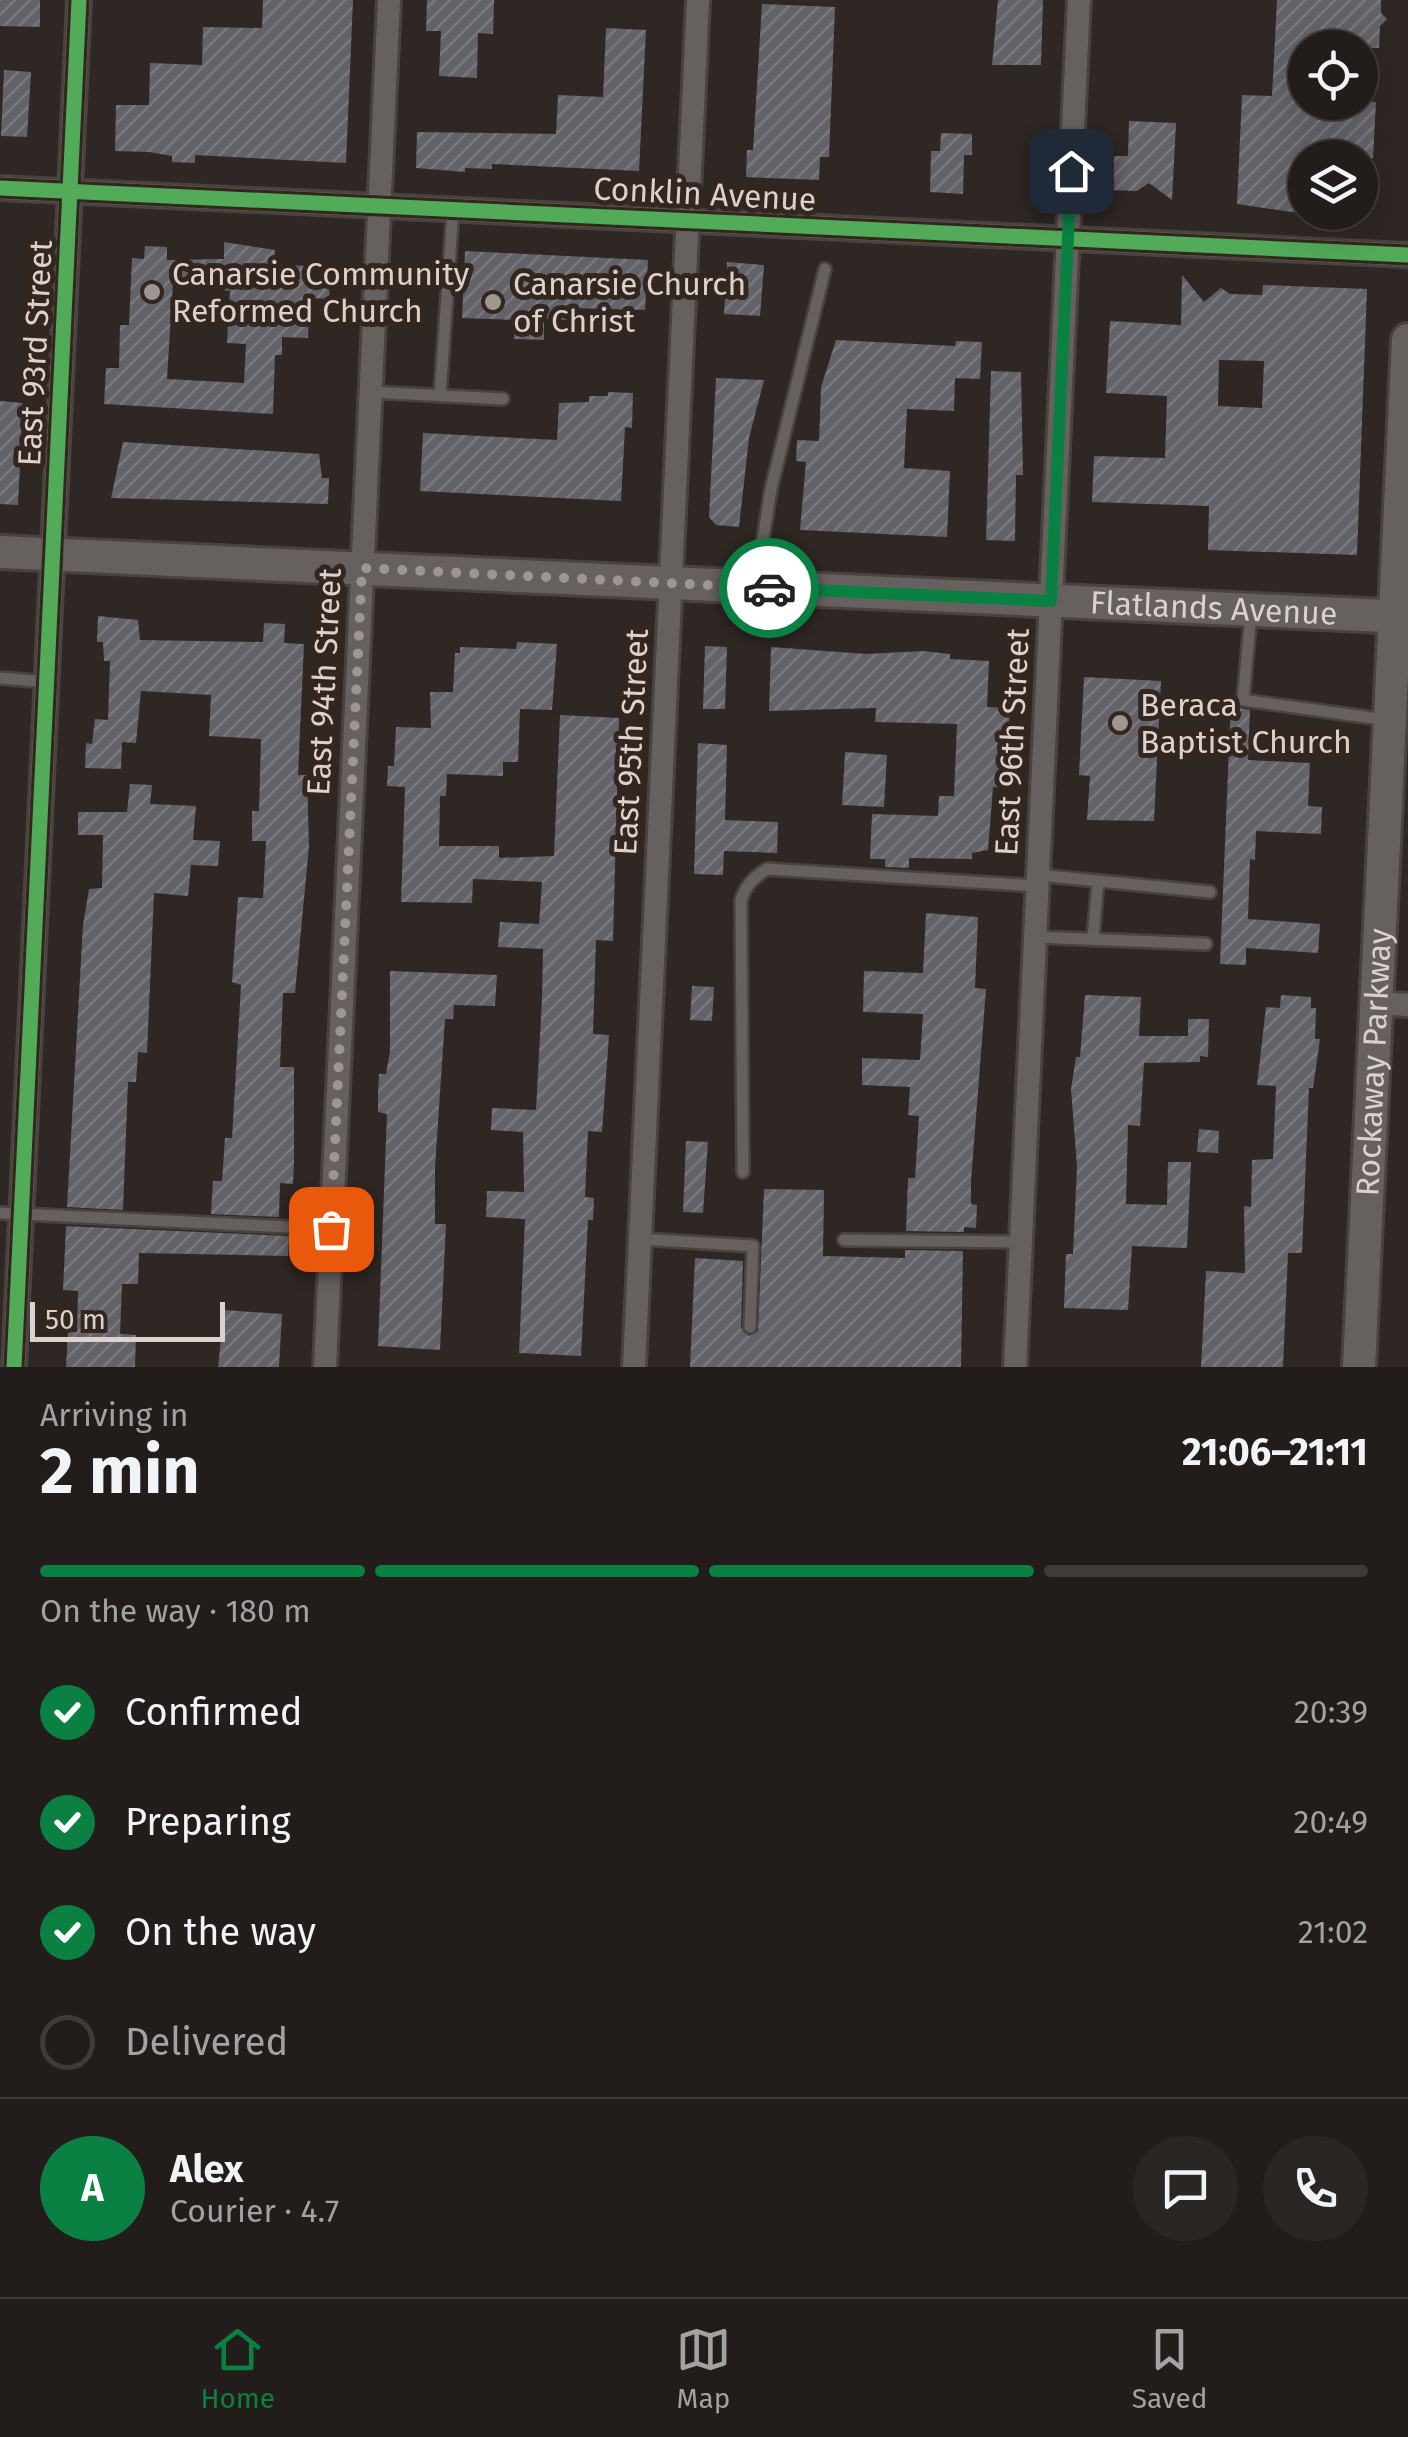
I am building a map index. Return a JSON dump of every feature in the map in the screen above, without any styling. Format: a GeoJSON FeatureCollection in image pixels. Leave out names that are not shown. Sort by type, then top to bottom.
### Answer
{"type":"FeatureCollection","features":[{"type":"Feature","properties":{"kind":"main road","name":"Rockaway Parkway"},"geometry":{"type":"LineString","coordinates":[[1359,1367],[1392,1004],[1390,720],[1402,617],[1408,340]]}},
{"type":"Feature","properties":{"kind":"main road","name":"Flatlands Avenue"},"geometry":{"type":"LineString","coordinates":[[0,552],[1402,617]]}},
{"type":"Feature","properties":{"kind":"street","name":"East 93rd Street"},"geometry":{"type":"LineString","coordinates":[[14,1367],[10,1213],[46,682],[79,0]]}},
{"type":"Feature","properties":{"kind":"street","name":"East 94th Street"},"geometry":{"type":"LineString","coordinates":[[325,1367],[388,0]]}},
{"type":"Feature","properties":{"kind":"street","name":"East 95th Street"},"geometry":{"type":"LineString","coordinates":[[634,1367],[698,0]]}},
{"type":"Feature","properties":{"kind":"street","name":"East 96th Street"},"geometry":{"type":"LineString","coordinates":[[1015,1367],[1079,0]]}},
{"type":"Feature","properties":{"kind":"street","name":"Conklin Avenue"},"geometry":{"type":"LineString","coordinates":[[0,188],[1408,255]]}},
{"type":"Feature","properties":{"kind":"lane"},"geometry":{"type":"LineString","coordinates":[[440,396],[452,210]]}},
{"type":"Feature","properties":{"kind":"lane"},"geometry":{"type":"LineString","coordinates":[[756,587],[771,488],[825,269]]}},
{"type":"Feature","properties":{"kind":"lane"},"geometry":{"type":"LineString","coordinates":[[370,392],[503,399]]}},
{"type":"Feature","properties":{"kind":"lane"},"geometry":{"type":"LineString","coordinates":[[1252,610],[1243,700],[1390,720]]}},
{"type":"Feature","properties":{"kind":"lane"},"geometry":{"type":"LineString","coordinates":[[0,678],[46,682]]}},
{"type":"Feature","properties":{"kind":"lane"},"geometry":{"type":"LineString","coordinates":[[744,1172],[741,902],[744,889],[766,869],[1098,881],[1210,892]]}},
{"type":"Feature","properties":{"kind":"lane"},"geometry":{"type":"LineString","coordinates":[[1093,940],[1098,881]]}},
{"type":"Feature","properties":{"kind":"lane"},"geometry":{"type":"LineString","coordinates":[[1036,937],[1206,944]]}},
{"type":"Feature","properties":{"kind":"lane"},"geometry":{"type":"LineString","coordinates":[[10,1213],[331,1229]]}},
{"type":"Feature","properties":{"kind":"lane"},"geometry":{"type":"LineString","coordinates":[[640,1239],[753,1246],[750,1327]]}},
{"type":"Feature","properties":{"kind":"lane"},"geometry":{"type":"LineString","coordinates":[[844,1240],[1021,1242]]}},
{"type":"Feature","properties":{"kind":"building"},"geometry":{"type":"Polygon","coordinates":[[[0,0],[40,0],[40,27],[0,26],[0,0]]]}},
{"type":"Feature","properties":{"kind":"building"},"geometry":{"type":"Polygon","coordinates":[[[263,0],[353,0],[346,163],[195,155],[195,163],[172,162],[172,156],[115,151],[116,105],[149,105],[150,63],[202,65],[203,27],[262,28],[263,0]]]}},
{"type":"Feature","properties":{"kind":"building"},"geometry":{"type":"Polygon","coordinates":[[[427,0],[494,0],[493,34],[478,33],[477,78],[439,76],[441,31],[426,31],[427,0]]]}},
{"type":"Feature","properties":{"kind":"building"},"geometry":{"type":"Polygon","coordinates":[[[998,0],[1043,0],[1041,65],[992,65],[998,0]]]}},
{"type":"Feature","properties":{"kind":"building"},"geometry":{"type":"Polygon","coordinates":[[[1277,0],[1381,0],[1381,13],[1387,19],[1380,26],[1379,48],[1378,30],[1288,30],[1288,120],[1375,120],[1374,140],[1288,140],[1288,212],[1237,204],[1242,95],[1272,96],[1277,0]]]}},
{"type":"Feature","properties":{"kind":"building"},"geometry":{"type":"Polygon","coordinates":[[[762,4],[835,7],[829,157],[820,157],[819,180],[746,177],[747,150],[753,150],[762,4]]]}},
{"type":"Feature","properties":{"kind":"building"},"geometry":{"type":"Polygon","coordinates":[[[606,28],[646,30],[639,171],[492,164],[492,169],[465,168],[465,172],[416,168],[417,132],[556,134],[558,95],[603,97],[606,28]]]}},
{"type":"Feature","properties":{"kind":"building"},"geometry":{"type":"Polygon","coordinates":[[[4,70],[31,72],[27,137],[1,136],[4,70]]]}},
{"type":"Feature","properties":{"kind":"building"},"geometry":{"type":"Polygon","coordinates":[[[1129,121],[1176,123],[1172,200],[1149,183],[1137,191],[1106,190],[1107,156],[1128,156],[1129,121]]]}},
{"type":"Feature","properties":{"kind":"building"},"geometry":{"type":"Polygon","coordinates":[[[941,133],[972,134],[972,155],[964,155],[963,194],[930,192],[931,151],[940,151],[941,133]]]}},
{"type":"Feature","properties":{"kind":"building"},"geometry":{"type":"Polygon","coordinates":[[[224,242],[275,250],[274,264],[308,266],[307,278],[330,279],[329,299],[310,298],[308,338],[282,337],[282,355],[275,355],[273,414],[104,404],[106,368],[119,368],[120,325],[129,325],[132,258],[144,259],[145,246],[167,247],[167,260],[224,259],[224,242]],[[173,282],[167,379],[244,383],[246,344],[227,343],[230,291],[223,290],[223,282],[173,282]]]}},
{"type":"Feature","properties":{"kind":"building"},"geometry":{"type":"Polygon","coordinates":[[[465,251],[648,260],[645,310],[572,308],[571,320],[544,319],[544,340],[514,339],[514,320],[462,318],[465,251]]]}},
{"type":"Feature","properties":{"kind":"building"},"geometry":{"type":"Polygon","coordinates":[[[727,262],[764,265],[760,316],[724,314],[727,262]]]}},
{"type":"Feature","properties":{"kind":"building"},"geometry":{"type":"Polygon","coordinates":[[[1182,275],[1204,302],[1221,288],[1230,294],[1262,295],[1263,285],[1367,289],[1357,555],[1208,550],[1209,506],[1092,502],[1094,456],[1165,458],[1167,396],[1106,393],[1110,321],[1181,325],[1182,275]],[[1219,360],[1218,406],[1262,408],[1264,361],[1219,360]]]}},
{"type":"Feature","properties":{"kind":"building"},"geometry":{"type":"Polygon","coordinates":[[[836,340],[955,346],[956,341],[982,342],[980,379],[955,378],[954,411],[907,409],[904,468],[950,471],[947,537],[800,530],[806,462],[796,461],[797,440],[819,441],[821,387],[836,340]]]}},
{"type":"Feature","properties":{"kind":"building"},"geometry":{"type":"Polygon","coordinates":[[[991,371],[1021,372],[1023,475],[1016,475],[1015,541],[986,540],[991,371]]]}},
{"type":"Feature","properties":{"kind":"building"},"geometry":{"type":"Polygon","coordinates":[[[716,378],[764,380],[749,438],[739,527],[716,525],[709,517],[716,378]]]}},
{"type":"Feature","properties":{"kind":"building"},"geometry":{"type":"Polygon","coordinates":[[[608,392],[633,393],[632,428],[625,427],[621,501],[420,491],[423,433],[557,440],[559,403],[589,402],[589,396],[608,396],[608,392]]]}},
{"type":"Feature","properties":{"kind":"building"},"geometry":{"type":"Polygon","coordinates":[[[0,401],[23,403],[18,505],[0,504],[0,401]]]}},
{"type":"Feature","properties":{"kind":"building"},"geometry":{"type":"Polygon","coordinates":[[[123,442],[319,454],[322,478],[329,478],[328,504],[111,498],[123,442]]]}},
{"type":"Feature","properties":{"kind":"building"},"geometry":{"type":"Polygon","coordinates":[[[98,616],[138,620],[140,640],[263,642],[264,623],[285,624],[284,643],[304,644],[298,775],[307,775],[309,846],[295,993],[283,993],[280,1067],[294,1067],[294,1160],[293,1184],[280,1183],[279,1217],[211,1214],[213,1181],[222,1181],[225,1138],[232,1138],[241,985],[232,982],[238,897],[263,898],[266,841],[252,841],[252,811],[259,811],[261,739],[209,736],[211,695],[141,691],[136,743],[122,742],[121,769],[85,768],[86,743],[92,744],[95,719],[108,720],[110,661],[104,661],[103,642],[97,642],[98,616]]]}},
{"type":"Feature","properties":{"kind":"building"},"geometry":{"type":"Polygon","coordinates":[[[517,642],[557,644],[552,710],[520,709],[518,762],[503,762],[503,776],[447,774],[446,796],[440,796],[439,846],[499,846],[499,858],[554,856],[560,715],[619,718],[613,941],[596,940],[593,1034],[609,1035],[602,1132],[588,1131],[585,1197],[594,1198],[593,1220],[588,1220],[581,1356],[519,1353],[525,1219],[486,1217],[487,1191],[524,1192],[523,1132],[491,1130],[492,1108],[536,1110],[542,998],[543,949],[498,947],[500,922],[539,924],[542,882],[473,879],[472,903],[401,902],[405,787],[387,786],[388,766],[394,766],[396,727],[431,728],[430,692],[453,692],[455,653],[460,653],[460,647],[516,649],[517,642]]]}},
{"type":"Feature","properties":{"kind":"building"},"geometry":{"type":"Polygon","coordinates":[[[705,646],[727,647],[725,709],[703,709],[705,646]]]}},
{"type":"Feature","properties":{"kind":"building"},"geometry":{"type":"Polygon","coordinates":[[[771,647],[866,654],[923,651],[950,654],[950,659],[989,661],[987,707],[1010,708],[1005,788],[993,787],[988,850],[972,853],[972,859],[909,858],[909,868],[885,867],[885,859],[870,859],[872,814],[938,816],[939,796],[954,796],[957,724],[875,722],[876,708],[769,711],[771,647]]]}},
{"type":"Feature","properties":{"kind":"building","name":"Beraca Baptist Church"},"geometry":{"type":"Polygon","coordinates":[[[1084,677],[1161,681],[1154,821],[1087,820],[1090,776],[1079,775],[1084,677]]]}},
{"type":"Feature","properties":{"kind":"building"},"geometry":{"type":"Polygon","coordinates":[[[1231,699],[1238,708],[1250,710],[1248,760],[1310,763],[1308,806],[1322,807],[1321,834],[1256,831],[1255,860],[1250,859],[1248,919],[1320,924],[1318,953],[1246,948],[1246,965],[1220,964],[1231,699]]]}},
{"type":"Feature","properties":{"kind":"building"},"geometry":{"type":"Polygon","coordinates":[[[698,743],[727,745],[725,820],[778,822],[777,853],[724,851],[723,875],[694,874],[698,743]]]}},
{"type":"Feature","properties":{"kind":"building"},"geometry":{"type":"Polygon","coordinates":[[[845,752],[887,755],[884,807],[842,805],[845,752]]]}},
{"type":"Feature","properties":{"kind":"building"},"geometry":{"type":"Polygon","coordinates":[[[130,784],[152,785],[150,804],[196,806],[193,840],[220,841],[218,866],[191,865],[188,896],[154,893],[147,1053],[138,1052],[136,1082],[128,1082],[123,1210],[67,1207],[83,925],[89,889],[102,888],[103,835],[78,835],[78,812],[127,812],[130,784]]]}},
{"type":"Feature","properties":{"kind":"building"},"geometry":{"type":"Polygon","coordinates":[[[926,913],[978,917],[975,988],[986,989],[971,1181],[971,1204],[977,1205],[976,1228],[964,1227],[964,1232],[906,1231],[908,1178],[915,1178],[919,1116],[908,1115],[910,1087],[862,1085],[862,1058],[920,1060],[923,1014],[863,1012],[864,971],[923,973],[926,913]]]}},
{"type":"Feature","properties":{"kind":"building"},"geometry":{"type":"Polygon","coordinates":[[[390,971],[497,975],[495,1006],[454,1005],[453,1019],[445,1019],[435,1167],[435,1224],[446,1224],[440,1350],[378,1346],[387,1114],[378,1112],[378,1094],[379,1074],[386,1074],[390,1051],[390,971]]]}},
{"type":"Feature","properties":{"kind":"building"},"geometry":{"type":"Polygon","coordinates":[[[692,986],[714,987],[712,1021],[690,1020],[692,986]]]}},
{"type":"Feature","properties":{"kind":"building"},"geometry":{"type":"Polygon","coordinates":[[[1085,995],[1141,997],[1139,1036],[1188,1036],[1188,1019],[1209,1019],[1208,1057],[1200,1056],[1200,1062],[1144,1063],[1140,1126],[1128,1125],[1126,1204],[1167,1205],[1168,1162],[1191,1162],[1187,1248],[1132,1246],[1128,1310],[1064,1308],[1066,1254],[1073,1254],[1077,1166],[1071,1089],[1076,1057],[1080,1057],[1085,995]]]}},
{"type":"Feature","properties":{"kind":"building"},"geometry":{"type":"Polygon","coordinates":[[[1281,995],[1311,997],[1311,1008],[1316,1008],[1315,1039],[1320,1039],[1313,1088],[1309,1088],[1302,1253],[1288,1253],[1283,1367],[1201,1367],[1206,1271],[1245,1273],[1244,1206],[1251,1207],[1252,1160],[1273,1159],[1276,1086],[1257,1085],[1266,1007],[1280,1008],[1281,995]]]}},
{"type":"Feature","properties":{"kind":"building"},"geometry":{"type":"Polygon","coordinates":[[[1199,1129],[1219,1131],[1218,1153],[1197,1152],[1199,1129]]]}},
{"type":"Feature","properties":{"kind":"building"},"geometry":{"type":"Polygon","coordinates":[[[686,1141],[708,1142],[703,1213],[683,1212],[686,1141]]]}},
{"type":"Feature","properties":{"kind":"building"},"geometry":{"type":"Polygon","coordinates":[[[764,1189],[824,1190],[823,1256],[905,1258],[905,1250],[963,1251],[961,1367],[690,1367],[695,1258],[743,1261],[741,1328],[749,1336],[758,1331],[764,1189]]]}},
{"type":"Feature","properties":{"kind":"building"},"geometry":{"type":"Polygon","coordinates":[[[66,1226],[289,1236],[288,1256],[139,1253],[138,1284],[122,1284],[120,1334],[136,1335],[135,1367],[66,1367],[68,1332],[77,1332],[78,1291],[63,1290],[66,1226]]]}},
{"type":"Feature","properties":{"kind":"building"},"geometry":{"type":"Polygon","coordinates":[[[224,1310],[282,1314],[279,1367],[218,1367],[224,1310]]]}},
{"type":"Feature","properties":{"kind":"cycle path"},"geometry":{"type":"LineString","coordinates":[[14,1367],[79,0]]}},
{"type":"Feature","properties":{"kind":"cycle path"},"geometry":{"type":"LineString","coordinates":[[0,188],[1408,255]]}},
{"type":"Feature","properties":{"kind":"way so far"},"geometry":{"type":"LineString","coordinates":[[331,1229],[362,568],[769,588]]}},
{"type":"Feature","properties":{"kind":"place","name":"Canarsie Community Reformed Church"},"geometry":{"type":"Point","coordinates":[152,292]}},
{"type":"Feature","properties":{"kind":"place","name":"Canarsie Church of Christ"},"geometry":{"type":"Point","coordinates":[493,302]}},
{"type":"Feature","properties":{"kind":"place","name":"Beraca Baptist Church"},"geometry":{"type":"Point","coordinates":[1120,723]}},
{"type":"Feature","properties":{"kind":"route"},"geometry":{"type":"LineString","coordinates":[[769,588],[1051,601],[1071,171]]}}]}
